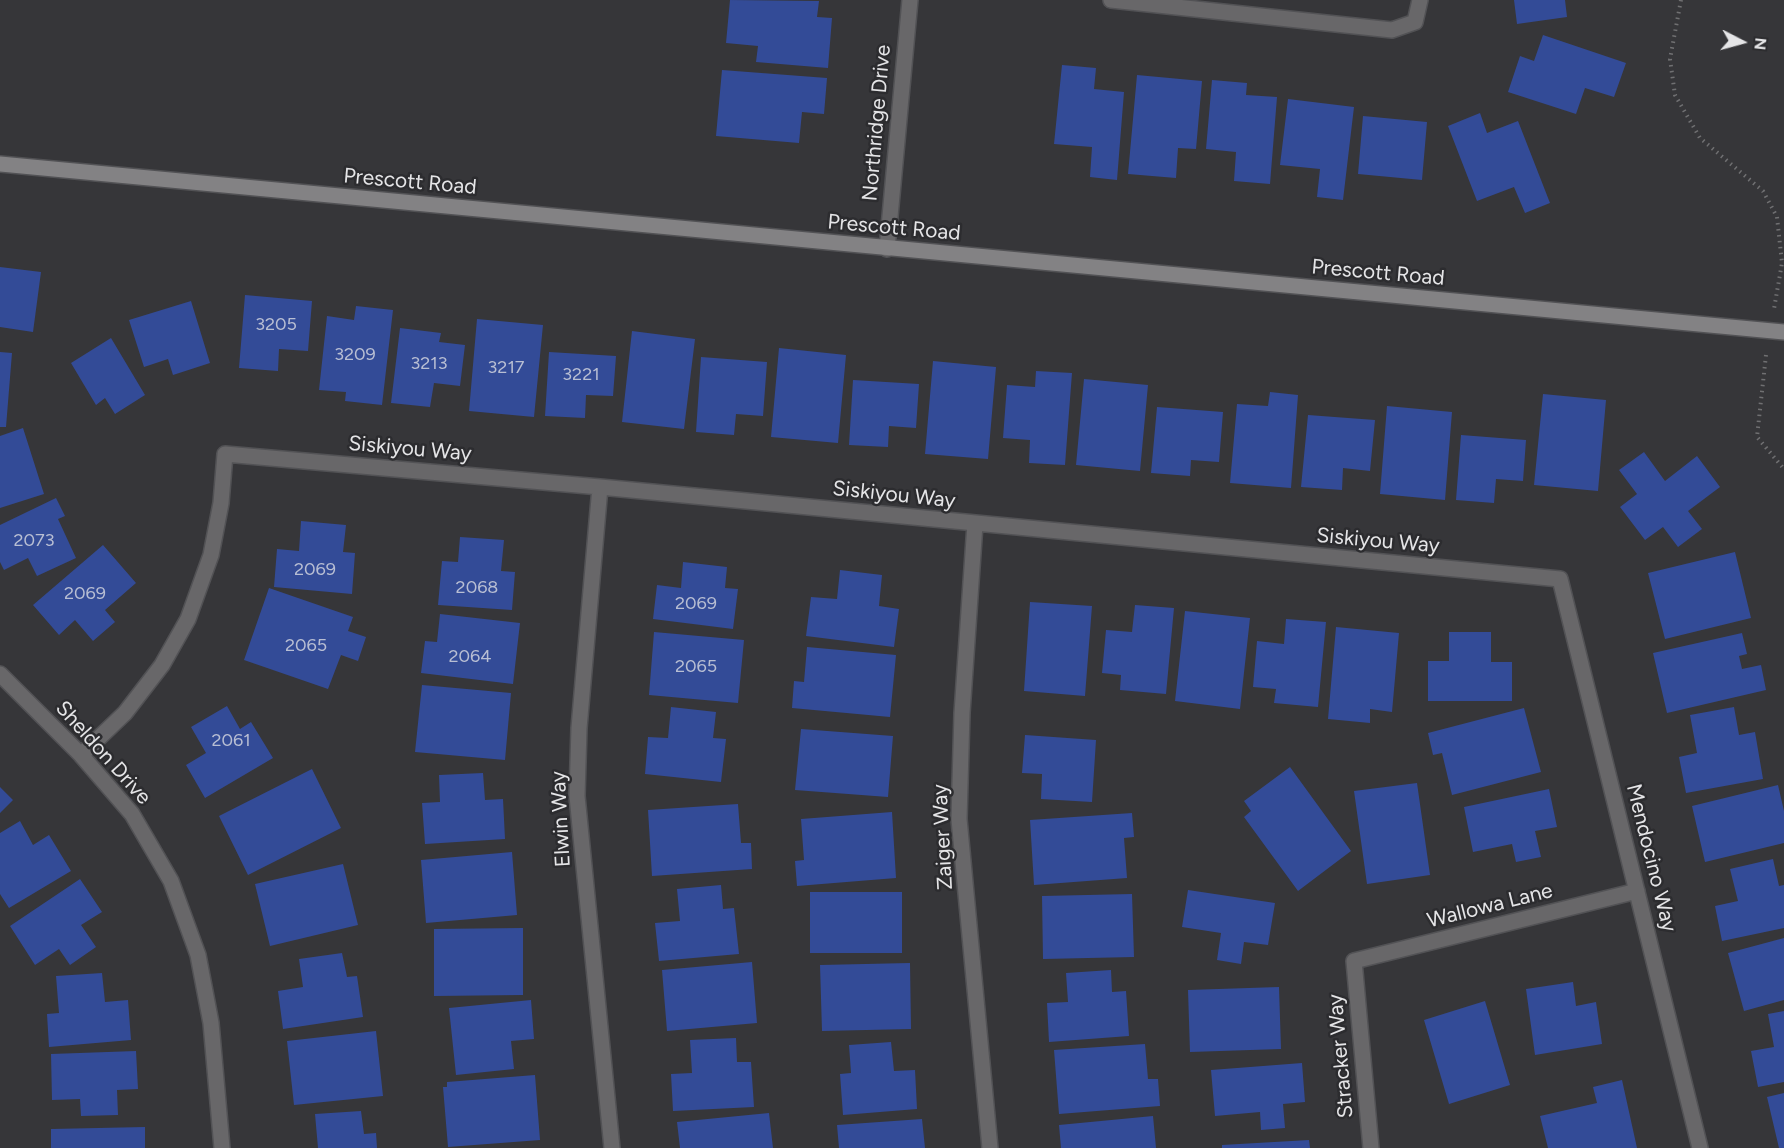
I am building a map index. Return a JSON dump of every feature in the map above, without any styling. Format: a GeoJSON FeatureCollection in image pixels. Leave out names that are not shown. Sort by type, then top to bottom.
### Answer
{"type":"FeatureCollection","features":[{"type":"Feature","properties":{"kind":"main road","name":"Prescott Road"},"geometry":{"type":"LineString","coordinates":[[0,164],[1784,332]]}},
{"type":"Feature","properties":{"kind":"street","name":"Northridge Drive"},"geometry":{"type":"LineString","coordinates":[[887,249],[910,0]]}},
{"type":"Feature","properties":{"kind":"street"},"geometry":{"type":"LineString","coordinates":[[1111,0],[1392,30],[1415,22],[1420,0]]}},
{"type":"Feature","properties":{"kind":"street","name":"Siskiyou Way"},"geometry":{"type":"LineString","coordinates":[[81,755],[125,713],[162,665],[188,619],[212,555],[221,503],[225,454],[600,487],[1560,579]]}},
{"type":"Feature","properties":{"kind":"street","name":"Elwin Way"},"geometry":{"type":"LineString","coordinates":[[600,487],[579,728],[577,796],[612,1148]]}},
{"type":"Feature","properties":{"kind":"street","name":"Zaiger Way"},"geometry":{"type":"LineString","coordinates":[[975,524],[962,713],[959,819],[990,1148]]}},
{"type":"Feature","properties":{"kind":"street","name":"Mendocino Way"},"geometry":{"type":"LineString","coordinates":[[1560,579],[1700,1148]]}},
{"type":"Feature","properties":{"kind":"street","name":"Sheldon Drive"},"geometry":{"type":"LineString","coordinates":[[0,674],[81,755],[132,814],[171,881],[194,944],[211,1023],[222,1148]]}},
{"type":"Feature","properties":{"kind":"street","name":"Wallowa Lane"},"geometry":{"type":"LineString","coordinates":[[1353,961],[1637,891]]}},
{"type":"Feature","properties":{"kind":"street","name":"Stracker Way"},"geometry":{"type":"LineString","coordinates":[[1353,961],[1371,1148]]}},
{"type":"Feature","properties":{"kind":"path"},"geometry":{"type":"LineString","coordinates":[[1681,0],[1670,59],[1675,94],[1700,138],[1763,191],[1777,217],[1782,263]]}},
{"type":"Feature","properties":{"kind":"path"},"geometry":{"type":"LineString","coordinates":[[1761,391],[1757,438],[1784,469]]}},
{"type":"Feature","properties":{"kind":"building"},"geometry":{"type":"Polygon","coordinates":[[[730,0],[819,1],[817,17],[832,18],[828,68],[756,62],[758,46],[726,43],[730,0]]]}},
{"type":"Feature","properties":{"kind":"building"},"geometry":{"type":"Polygon","coordinates":[[[1514,0],[1565,0],[1567,17],[1517,24],[1514,0]]]}},
{"type":"Feature","properties":{"kind":"building"},"geometry":{"type":"Polygon","coordinates":[[[1543,35],[1626,63],[1614,97],[1585,88],[1576,114],[1508,92],[1520,56],[1534,61],[1543,35]]]}},
{"type":"Feature","properties":{"kind":"building"},"geometry":{"type":"Polygon","coordinates":[[[1062,65],[1096,68],[1094,89],[1124,92],[1117,180],[1090,177],[1092,147],[1054,144],[1062,65]]]}},
{"type":"Feature","properties":{"kind":"building"},"geometry":{"type":"Polygon","coordinates":[[[722,70],[827,78],[824,114],[802,112],[799,143],[716,136],[722,70]]]}},
{"type":"Feature","properties":{"kind":"building"},"geometry":{"type":"Polygon","coordinates":[[[1137,75],[1202,81],[1196,149],[1178,148],[1176,178],[1128,174],[1137,75]]]}},
{"type":"Feature","properties":{"kind":"building"},"geometry":{"type":"Polygon","coordinates":[[[1212,80],[1247,83],[1246,95],[1277,97],[1270,184],[1234,181],[1236,152],[1206,149],[1212,80]]]}},
{"type":"Feature","properties":{"kind":"building"},"geometry":{"type":"Polygon","coordinates":[[[1288,99],[1354,107],[1343,200],[1317,197],[1320,169],[1280,165],[1288,99]]]}},
{"type":"Feature","properties":{"kind":"building"},"geometry":{"type":"Polygon","coordinates":[[[1480,113],[1487,133],[1518,121],[1550,203],[1525,213],[1514,187],[1477,201],[1448,126],[1480,113]]]}},
{"type":"Feature","properties":{"kind":"building"},"geometry":{"type":"Polygon","coordinates":[[[1363,116],[1427,122],[1422,180],[1358,174],[1363,116]]]}},
{"type":"Feature","properties":{"kind":"building"},"geometry":{"type":"Polygon","coordinates":[[[0,267],[41,272],[33,332],[0,327],[0,267]]]}},
{"type":"Feature","properties":{"kind":"building"},"geometry":{"type":"Polygon","coordinates":[[[245,295],[312,301],[308,351],[279,349],[278,371],[239,368],[245,295]]]}},
{"type":"Feature","properties":{"kind":"building"},"geometry":{"type":"Polygon","coordinates":[[[191,301],[210,363],[173,375],[168,359],[144,367],[129,320],[191,301]]]}},
{"type":"Feature","properties":{"kind":"building"},"geometry":{"type":"Polygon","coordinates":[[[356,306],[393,310],[382,405],[345,401],[346,392],[319,390],[327,316],[354,320],[356,306]]]}},
{"type":"Feature","properties":{"kind":"building"},"geometry":{"type":"Polygon","coordinates":[[[477,319],[543,325],[534,417],[469,411],[477,319]]]}},
{"type":"Feature","properties":{"kind":"building"},"geometry":{"type":"Polygon","coordinates":[[[400,328],[441,333],[439,342],[465,345],[460,386],[434,383],[430,407],[391,403],[400,328]]]}},
{"type":"Feature","properties":{"kind":"building"},"geometry":{"type":"Polygon","coordinates":[[[632,331],[695,339],[684,429],[622,422],[632,331]]]}},
{"type":"Feature","properties":{"kind":"building"},"geometry":{"type":"Polygon","coordinates":[[[111,338],[145,395],[115,414],[105,398],[96,405],[71,363],[111,338]]]}},
{"type":"Feature","properties":{"kind":"building"},"geometry":{"type":"Polygon","coordinates":[[[779,348],[846,355],[838,443],[771,437],[779,348]]]}},
{"type":"Feature","properties":{"kind":"building"},"geometry":{"type":"Polygon","coordinates":[[[0,352],[12,353],[6,427],[0,427],[0,352]]]}},
{"type":"Feature","properties":{"kind":"building"},"geometry":{"type":"Polygon","coordinates":[[[549,352],[616,356],[613,396],[586,395],[585,418],[545,416],[549,352]]]}},
{"type":"Feature","properties":{"kind":"building"},"geometry":{"type":"Polygon","coordinates":[[[701,357],[767,362],[763,416],[736,414],[734,435],[696,432],[701,357]]]}},
{"type":"Feature","properties":{"kind":"building"},"geometry":{"type":"Polygon","coordinates":[[[933,361],[996,367],[988,459],[925,454],[933,361]]]}},
{"type":"Feature","properties":{"kind":"building"},"geometry":{"type":"Polygon","coordinates":[[[1036,371],[1072,373],[1065,465],[1029,463],[1030,440],[1003,438],[1007,385],[1035,387],[1036,371]]]}},
{"type":"Feature","properties":{"kind":"building"},"geometry":{"type":"Polygon","coordinates":[[[1084,379],[1148,385],[1140,471],[1076,465],[1084,379]]]}},
{"type":"Feature","properties":{"kind":"building"},"geometry":{"type":"Polygon","coordinates":[[[853,380],[919,384],[916,428],[889,426],[888,447],[849,445],[853,380]]]}},
{"type":"Feature","properties":{"kind":"building"},"geometry":{"type":"Polygon","coordinates":[[[1270,392],[1298,395],[1291,488],[1230,483],[1237,404],[1268,406],[1270,392]]]}},
{"type":"Feature","properties":{"kind":"building"},"geometry":{"type":"Polygon","coordinates":[[[1543,394],[1606,400],[1598,491],[1534,485],[1543,394]]]}},
{"type":"Feature","properties":{"kind":"building"},"geometry":{"type":"Polygon","coordinates":[[[1387,406],[1452,412],[1445,500],[1380,494],[1387,406]]]}},
{"type":"Feature","properties":{"kind":"building"},"geometry":{"type":"Polygon","coordinates":[[[1157,407],[1223,412],[1219,462],[1191,460],[1190,476],[1151,473],[1157,407]]]}},
{"type":"Feature","properties":{"kind":"building"},"geometry":{"type":"Polygon","coordinates":[[[1308,415],[1375,420],[1370,471],[1343,468],[1342,490],[1301,487],[1308,415]]]}},
{"type":"Feature","properties":{"kind":"building"},"geometry":{"type":"Polygon","coordinates":[[[23,428],[44,494],[0,508],[0,436],[23,428]]]}},
{"type":"Feature","properties":{"kind":"building"},"geometry":{"type":"Polygon","coordinates":[[[1461,435],[1526,440],[1523,481],[1496,479],[1494,503],[1456,500],[1461,435]]]}},
{"type":"Feature","properties":{"kind":"building"},"geometry":{"type":"Polygon","coordinates":[[[1644,452],[1665,481],[1697,456],[1720,487],[1688,511],[1702,529],[1678,547],[1663,527],[1645,540],[1620,507],[1637,494],[1619,470],[1644,452]]]}},
{"type":"Feature","properties":{"kind":"building"},"geometry":{"type":"Polygon","coordinates":[[[56,498],[65,516],[58,519],[76,558],[37,576],[28,558],[4,570],[0,562],[0,525],[56,498]]]}},
{"type":"Feature","properties":{"kind":"building"},"geometry":{"type":"Polygon","coordinates":[[[301,521],[346,525],[343,552],[355,553],[352,594],[274,587],[277,549],[299,551],[301,521]]]}},
{"type":"Feature","properties":{"kind":"building"},"geometry":{"type":"Polygon","coordinates":[[[460,537],[504,540],[501,571],[515,572],[512,610],[438,605],[442,561],[458,562],[460,537]]]}},
{"type":"Feature","properties":{"kind":"building"},"geometry":{"type":"Polygon","coordinates":[[[103,545],[136,583],[105,610],[115,622],[93,641],[75,620],[59,635],[33,605],[103,545]]]}},
{"type":"Feature","properties":{"kind":"building"},"geometry":{"type":"Polygon","coordinates":[[[1735,552],[1751,618],[1665,639],[1648,573],[1735,552]]]}},
{"type":"Feature","properties":{"kind":"building"},"geometry":{"type":"Polygon","coordinates":[[[683,562],[727,567],[725,588],[738,589],[733,629],[653,619],[657,585],[681,588],[683,562]]]}},
{"type":"Feature","properties":{"kind":"building"},"geometry":{"type":"Polygon","coordinates":[[[840,570],[882,575],[879,606],[899,609],[894,647],[806,636],[811,597],[837,599],[840,570]]]}},
{"type":"Feature","properties":{"kind":"building"},"geometry":{"type":"Polygon","coordinates":[[[269,588],[353,617],[348,631],[366,637],[358,661],[341,655],[328,689],[244,660],[269,588]]]}},
{"type":"Feature","properties":{"kind":"building"},"geometry":{"type":"Polygon","coordinates":[[[1030,602],[1092,606],[1085,696],[1024,691],[1030,602]]]}},
{"type":"Feature","properties":{"kind":"building"},"geometry":{"type":"Polygon","coordinates":[[[1135,605],[1174,608],[1166,694],[1120,690],[1121,675],[1102,673],[1106,630],[1132,632],[1135,605]]]}},
{"type":"Feature","properties":{"kind":"building"},"geometry":{"type":"Polygon","coordinates":[[[1185,611],[1250,618],[1240,709],[1175,701],[1185,611]]]}},
{"type":"Feature","properties":{"kind":"building"},"geometry":{"type":"Polygon","coordinates":[[[440,614],[520,623],[513,684],[421,673],[425,641],[437,642],[440,614]]]}},
{"type":"Feature","properties":{"kind":"building"},"geometry":{"type":"Polygon","coordinates":[[[1286,619],[1326,622],[1318,707],[1274,703],[1276,689],[1253,687],[1257,641],[1284,644],[1286,619]]]}},
{"type":"Feature","properties":{"kind":"building"},"geometry":{"type":"Polygon","coordinates":[[[1336,627],[1399,633],[1392,712],[1370,709],[1370,723],[1328,719],[1336,627]]]}},
{"type":"Feature","properties":{"kind":"building"},"geometry":{"type":"Polygon","coordinates":[[[654,632],[744,640],[738,703],[649,695],[654,632]]]}},
{"type":"Feature","properties":{"kind":"building"},"geometry":{"type":"Polygon","coordinates":[[[1449,632],[1491,632],[1491,662],[1512,662],[1512,701],[1428,701],[1428,661],[1449,661],[1449,632]]]}},
{"type":"Feature","properties":{"kind":"building"},"geometry":{"type":"Polygon","coordinates":[[[1742,633],[1747,654],[1739,656],[1742,669],[1761,665],[1766,690],[1667,713],[1653,653],[1742,633]]]}},
{"type":"Feature","properties":{"kind":"building"},"geometry":{"type":"Polygon","coordinates":[[[807,647],[896,655],[890,717],[792,708],[794,681],[804,682],[807,647]]]}},
{"type":"Feature","properties":{"kind":"building"},"geometry":{"type":"Polygon","coordinates":[[[422,685],[511,693],[505,760],[415,752],[422,685]]]}},
{"type":"Feature","properties":{"kind":"building"},"geometry":{"type":"Polygon","coordinates":[[[227,706],[240,729],[251,722],[273,758],[205,798],[186,765],[206,753],[191,727],[227,706]]]}},
{"type":"Feature","properties":{"kind":"building"},"geometry":{"type":"Polygon","coordinates":[[[671,707],[716,712],[713,738],[726,739],[721,782],[645,774],[648,737],[668,738],[671,707]]]}},
{"type":"Feature","properties":{"kind":"building"},"geometry":{"type":"Polygon","coordinates":[[[1734,707],[1739,735],[1755,732],[1763,779],[1686,793],[1679,757],[1697,753],[1690,715],[1734,707]]]}},
{"type":"Feature","properties":{"kind":"building"},"geometry":{"type":"Polygon","coordinates":[[[1524,708],[1541,772],[1452,795],[1442,753],[1433,755],[1428,733],[1524,708]]]}},
{"type":"Feature","properties":{"kind":"building"},"geometry":{"type":"Polygon","coordinates":[[[801,729],[893,736],[888,797],[795,790],[801,729]]]}},
{"type":"Feature","properties":{"kind":"building"},"geometry":{"type":"Polygon","coordinates":[[[1025,735],[1096,740],[1092,802],[1041,799],[1042,774],[1022,773],[1025,735]]]}},
{"type":"Feature","properties":{"kind":"building"},"geometry":{"type":"Polygon","coordinates":[[[1290,767],[1351,851],[1298,891],[1244,817],[1251,811],[1244,801],[1290,767]]]}},
{"type":"Feature","properties":{"kind":"building"},"geometry":{"type":"Polygon","coordinates":[[[312,769],[341,828],[248,875],[219,816],[312,769]]]}},
{"type":"Feature","properties":{"kind":"building"},"geometry":{"type":"Polygon","coordinates":[[[483,773],[485,800],[503,799],[505,839],[425,844],[422,803],[440,802],[439,775],[483,773]]]}},
{"type":"Feature","properties":{"kind":"building"},"geometry":{"type":"Polygon","coordinates":[[[1417,783],[1430,875],[1367,884],[1354,791],[1417,783]]]}},
{"type":"Feature","properties":{"kind":"building"},"geometry":{"type":"Polygon","coordinates":[[[1778,785],[1784,811],[1784,843],[1705,862],[1692,806],[1778,785]]]}},
{"type":"Feature","properties":{"kind":"building"},"geometry":{"type":"Polygon","coordinates":[[[0,787],[13,800],[0,813],[0,787]]]}},
{"type":"Feature","properties":{"kind":"building"},"geometry":{"type":"Polygon","coordinates":[[[1549,789],[1557,827],[1535,831],[1541,857],[1516,862],[1512,844],[1473,852],[1464,807],[1549,789]]]}},
{"type":"Feature","properties":{"kind":"building"},"geometry":{"type":"Polygon","coordinates":[[[738,804],[741,843],[751,843],[752,869],[652,876],[648,810],[738,804]]]}},
{"type":"Feature","properties":{"kind":"building"},"geometry":{"type":"Polygon","coordinates":[[[892,812],[896,878],[797,886],[795,861],[804,860],[801,819],[892,812]]]}},
{"type":"Feature","properties":{"kind":"building"},"geometry":{"type":"Polygon","coordinates":[[[1132,813],[1134,837],[1124,838],[1127,878],[1034,885],[1030,820],[1132,813]]]}},
{"type":"Feature","properties":{"kind":"building"},"geometry":{"type":"Polygon","coordinates":[[[20,821],[33,845],[49,835],[71,871],[9,908],[0,894],[0,833],[20,821]]]}},
{"type":"Feature","properties":{"kind":"building"},"geometry":{"type":"Polygon","coordinates":[[[512,852],[517,915],[426,923],[421,860],[512,852]]]}},
{"type":"Feature","properties":{"kind":"building"},"geometry":{"type":"Polygon","coordinates":[[[1773,859],[1779,886],[1784,885],[1784,928],[1722,941],[1715,906],[1738,901],[1730,869],[1773,859]]]}},
{"type":"Feature","properties":{"kind":"building"},"geometry":{"type":"Polygon","coordinates":[[[343,864],[358,925],[270,946],[255,884],[343,864]]]}},
{"type":"Feature","properties":{"kind":"building"},"geometry":{"type":"Polygon","coordinates":[[[80,879],[102,912],[81,925],[96,947],[70,965],[59,949],[35,965],[10,926],[80,879]]]}},
{"type":"Feature","properties":{"kind":"building"},"geometry":{"type":"Polygon","coordinates":[[[721,885],[723,909],[734,908],[739,954],[659,961],[655,923],[680,921],[677,889],[721,885]]]}},
{"type":"Feature","properties":{"kind":"building"},"geometry":{"type":"Polygon","coordinates":[[[1188,890],[1275,903],[1268,945],[1244,942],[1241,964],[1217,960],[1221,933],[1182,927],[1188,890]]]}},
{"type":"Feature","properties":{"kind":"building"},"geometry":{"type":"Polygon","coordinates":[[[810,892],[902,892],[902,953],[810,953],[810,892]]]}},
{"type":"Feature","properties":{"kind":"building"},"geometry":{"type":"Polygon","coordinates":[[[1132,894],[1134,957],[1043,959],[1042,896],[1132,894]]]}},
{"type":"Feature","properties":{"kind":"building"},"geometry":{"type":"Polygon","coordinates":[[[523,928],[523,995],[434,996],[434,929],[523,928]]]}},
{"type":"Feature","properties":{"kind":"building"},"geometry":{"type":"Polygon","coordinates":[[[1784,938],[1784,1000],[1744,1011],[1728,953],[1784,938]]]}},
{"type":"Feature","properties":{"kind":"building"},"geometry":{"type":"Polygon","coordinates":[[[342,953],[347,977],[357,976],[363,1017],[283,1029],[278,991],[303,987],[299,959],[342,953]]]}},
{"type":"Feature","properties":{"kind":"building"},"geometry":{"type":"Polygon","coordinates":[[[752,962],[757,1023],[667,1031],[662,970],[752,962]]]}},
{"type":"Feature","properties":{"kind":"building"},"geometry":{"type":"Polygon","coordinates":[[[910,963],[911,1029],[822,1031],[820,965],[910,963]]]}},
{"type":"Feature","properties":{"kind":"building"},"geometry":{"type":"Polygon","coordinates":[[[1111,970],[1112,992],[1126,991],[1129,1036],[1049,1042],[1047,1003],[1068,1002],[1066,973],[1111,970]]]}},
{"type":"Feature","properties":{"kind":"building"},"geometry":{"type":"Polygon","coordinates":[[[102,973],[105,1002],[128,1000],[131,1040],[49,1047],[47,1014],[59,1013],[56,976],[102,973]]]}},
{"type":"Feature","properties":{"kind":"building"},"geometry":{"type":"Polygon","coordinates":[[[1573,982],[1576,1006],[1596,1002],[1602,1044],[1535,1055],[1526,989],[1573,982]]]}},
{"type":"Feature","properties":{"kind":"building"},"geometry":{"type":"Polygon","coordinates":[[[1279,987],[1281,1049],[1190,1052],[1188,990],[1279,987]]]}},
{"type":"Feature","properties":{"kind":"building"},"geometry":{"type":"Polygon","coordinates":[[[531,1000],[534,1039],[511,1041],[514,1069],[456,1075],[449,1008],[531,1000]]]}},
{"type":"Feature","properties":{"kind":"building"},"geometry":{"type":"Polygon","coordinates":[[[1485,1001],[1510,1085],[1449,1104],[1424,1020],[1485,1001]]]}},
{"type":"Feature","properties":{"kind":"building"},"geometry":{"type":"Polygon","coordinates":[[[1784,1011],[1784,1082],[1758,1087],[1751,1051],[1774,1047],[1768,1014],[1784,1011]]]}},
{"type":"Feature","properties":{"kind":"building"},"geometry":{"type":"Polygon","coordinates":[[[376,1031],[383,1096],[294,1105],[287,1041],[376,1031]]]}},
{"type":"Feature","properties":{"kind":"building"},"geometry":{"type":"Polygon","coordinates":[[[736,1038],[737,1062],[751,1062],[754,1107],[673,1111],[671,1074],[692,1073],[690,1040],[736,1038]]]}},
{"type":"Feature","properties":{"kind":"building"},"geometry":{"type":"Polygon","coordinates":[[[891,1042],[894,1071],[915,1070],[917,1109],[843,1115],[840,1074],[851,1073],[849,1045],[891,1042]]]}},
{"type":"Feature","properties":{"kind":"building"},"geometry":{"type":"Polygon","coordinates":[[[1145,1044],[1148,1079],[1158,1079],[1160,1106],[1059,1114],[1054,1050],[1145,1044]]]}},
{"type":"Feature","properties":{"kind":"building"},"geometry":{"type":"Polygon","coordinates":[[[136,1051],[138,1089],[117,1090],[118,1115],[81,1116],[80,1099],[52,1100],[51,1054],[136,1051]]]}},
{"type":"Feature","properties":{"kind":"building"},"geometry":{"type":"Polygon","coordinates":[[[1302,1063],[1305,1102],[1283,1104],[1285,1128],[1261,1130],[1260,1112],[1215,1116],[1211,1070],[1302,1063]]]}},
{"type":"Feature","properties":{"kind":"building"},"geometry":{"type":"Polygon","coordinates":[[[535,1075],[540,1140],[448,1147],[443,1087],[447,1087],[447,1082],[535,1075]]]}},
{"type":"Feature","properties":{"kind":"building"},"geometry":{"type":"Polygon","coordinates":[[[1622,1080],[1637,1148],[1548,1148],[1540,1116],[1597,1103],[1593,1087],[1622,1080]]]}},
{"type":"Feature","properties":{"kind":"building"},"geometry":{"type":"Polygon","coordinates":[[[1784,1093],[1784,1148],[1779,1148],[1767,1097],[1784,1093]]]}},
{"type":"Feature","properties":{"kind":"building"},"geometry":{"type":"Polygon","coordinates":[[[361,1111],[364,1134],[376,1133],[377,1148],[318,1148],[315,1114],[361,1111]]]}},
{"type":"Feature","properties":{"kind":"building"},"geometry":{"type":"Polygon","coordinates":[[[769,1113],[773,1148],[680,1148],[677,1122],[769,1113]]]}},
{"type":"Feature","properties":{"kind":"building"},"geometry":{"type":"Polygon","coordinates":[[[1153,1116],[1156,1148],[1061,1148],[1059,1125],[1153,1116]]]}},
{"type":"Feature","properties":{"kind":"building"},"geometry":{"type":"Polygon","coordinates":[[[922,1119],[925,1148],[839,1148],[837,1125],[922,1119]]]}},
{"type":"Feature","properties":{"kind":"building"},"geometry":{"type":"Polygon","coordinates":[[[145,1127],[145,1148],[51,1148],[51,1129],[145,1127]]]}},
{"type":"Feature","properties":{"kind":"building"},"geometry":{"type":"Polygon","coordinates":[[[1309,1140],[1310,1148],[1222,1148],[1222,1145],[1309,1140]]]}}]}
